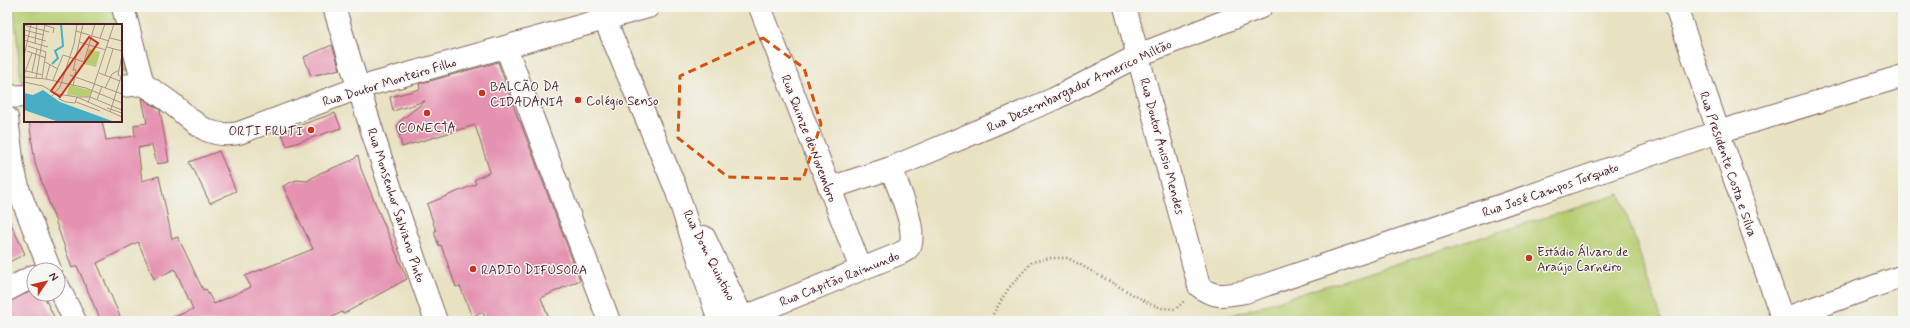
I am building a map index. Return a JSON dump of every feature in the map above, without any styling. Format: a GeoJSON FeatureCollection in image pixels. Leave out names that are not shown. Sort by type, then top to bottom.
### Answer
{"type":"FeatureCollection","features":[{"type":"Feature","properties":{"kind":"street"},"geometry":{"type":"LineString","coordinates":[[122,86],[143,84],[123,7]]}},
{"type":"Feature","properties":{"kind":"street","name":"Rua Monsenhor Salviano Pinto"},"geometry":{"type":"LineString","coordinates":[[334,7],[358,88],[414,260],[436,321]]}},
{"type":"Feature","properties":{"kind":"street","name":"Rua Doutor Monteiro Filho"},"geometry":{"type":"LineString","coordinates":[[143,84],[172,104],[188,119],[203,129],[230,134],[239,133],[358,88],[648,7]]}},
{"type":"Feature","properties":{"kind":"street","name":"Rua Quinze de Novembro"},"geometry":{"type":"LineString","coordinates":[[760,7],[860,269]]}},
{"type":"Feature","properties":{"kind":"street","name":"Rua Doutor Anisio Mendes"},"geometry":{"type":"LineString","coordinates":[[1125,7],[1139,55],[1199,286]]}},
{"type":"Feature","properties":{"kind":"street","name":"Rua Desembargador Americo Miltão"},"geometry":{"type":"LineString","coordinates":[[830,188],[891,168],[1054,99],[1139,55],[1261,7]]}},
{"type":"Feature","properties":{"kind":"street","name":"Rua Presidente Costa e Silva"},"geometry":{"type":"LineString","coordinates":[[1676,7],[1783,320]]}},
{"type":"Feature","properties":{"kind":"street","name":"Rua Dom Quintino"},"geometry":{"type":"LineString","coordinates":[[605,20],[676,189],[719,321]]}},
{"type":"Feature","properties":{"kind":"street"},"geometry":{"type":"LineString","coordinates":[[506,47],[609,321]]}},
{"type":"Feature","properties":{"kind":"street","name":"Rua José Campos Torquato"},"geometry":{"type":"LineString","coordinates":[[1199,286],[1204,291],[1218,296],[1245,292],[1718,132],[1903,76]]}},
{"type":"Feature","properties":{"kind":"street"},"geometry":{"type":"LineString","coordinates":[[7,97],[24,96]]}},
{"type":"Feature","properties":{"kind":"street"},"geometry":{"type":"LineString","coordinates":[[7,118],[13,167],[19,191],[43,262]]}},
{"type":"Feature","properties":{"kind":"street","name":"Rua Capitão Raimundo"},"geometry":{"type":"LineString","coordinates":[[740,320],[905,251],[911,243],[910,226],[891,168]]}},
{"type":"Feature","properties":{"kind":"street","name":"Rua Dom Quintino"},"geometry":{"type":"LineString","coordinates":[[676,189],[702,234],[740,320]]}},
{"type":"Feature","properties":{"kind":"street"},"geometry":{"type":"LineString","coordinates":[[1783,320],[1903,276]]}},
{"type":"Feature","properties":{"kind":"street"},"geometry":{"type":"LineString","coordinates":[[7,290],[26,282]]}},
{"type":"Feature","properties":{"kind":"street"},"geometry":{"type":"LineString","coordinates":[[64,302],[75,321]]}},
{"type":"Feature","properties":{"kind":"path"},"geometry":{"type":"LineString","coordinates":[[989,321],[1008,289],[1032,262],[1050,258],[1068,258],[1118,287],[1150,304],[1162,308],[1176,309],[1199,286]]}},
{"type":"Feature","properties":{"kind":"highlighted area"},"geometry":{"type":"Polygon","coordinates":[[[763,38],[804,68],[821,124],[803,179],[728,177],[678,138],[680,76],[763,38]]]}},
{"type":"Feature","properties":{"kind":"green space"},"geometry":{"type":"Polygon","coordinates":[[[14,7],[117,7],[120,24],[24,24],[24,82],[21,82],[14,7]]]}},
{"type":"Feature","properties":{"kind":"green space"},"geometry":{"type":"Polygon","coordinates":[[[122,34],[129,71],[122,71],[122,34]]]}},
{"type":"Feature","properties":{"kind":"green space","name":"Estádio Álvaro de Araújo Carneiro"},"geometry":{"type":"Polygon","coordinates":[[[1620,194],[1662,321],[1213,321],[1620,194]]]}},
{"type":"Feature","properties":{"kind":"building"},"geometry":{"type":"Polygon","coordinates":[[[332,45],[340,69],[311,76],[304,57],[332,45]]]}},
{"type":"Feature","properties":{"kind":"building"},"geometry":{"type":"Polygon","coordinates":[[[498,62],[580,280],[541,298],[550,321],[486,321],[483,312],[472,317],[460,286],[456,287],[441,245],[439,246],[434,232],[436,231],[427,204],[476,184],[474,180],[490,172],[475,125],[402,147],[397,126],[399,122],[425,101],[393,111],[390,97],[420,89],[419,84],[498,62]]]}},
{"type":"Feature","properties":{"kind":"building"},"geometry":{"type":"Polygon","coordinates":[[[142,98],[160,110],[169,162],[157,164],[152,145],[138,148],[142,181],[159,176],[172,239],[178,237],[203,290],[206,289],[214,304],[251,287],[245,276],[313,249],[283,186],[296,180],[307,181],[320,173],[353,160],[358,155],[361,169],[407,279],[343,314],[342,312],[325,321],[165,321],[193,309],[175,269],[154,279],[138,242],[97,263],[122,321],[101,321],[77,266],[72,268],[35,163],[29,122],[102,122],[106,140],[135,136],[134,125],[147,123],[142,98]]]}},
{"type":"Feature","properties":{"kind":"building","name":"ORTI FRUTI"},"geometry":{"type":"Polygon","coordinates":[[[335,113],[341,128],[287,146],[281,132],[335,113]]]}},
{"type":"Feature","properties":{"kind":"building"},"geometry":{"type":"Polygon","coordinates":[[[219,151],[236,191],[210,203],[190,162],[219,151]]]}},
{"type":"Feature","properties":{"kind":"building"},"geometry":{"type":"Polygon","coordinates":[[[7,215],[25,254],[7,263],[7,215]]]}},
{"type":"Feature","properties":{"kind":"building"},"geometry":{"type":"Polygon","coordinates":[[[26,294],[26,302],[47,302],[56,321],[7,321],[7,302],[26,294]]]}},
{"type":"Feature","properties":{"kind":"place","name":"BALCÃO DA CIDADANIA"},"geometry":{"type":"Point","coordinates":[482,93]}},
{"type":"Feature","properties":{"kind":"place","name":"Colégio Senso"},"geometry":{"type":"Point","coordinates":[578,100]}},
{"type":"Feature","properties":{"kind":"place","name":"CONECTA"},"geometry":{"type":"Point","coordinates":[427,113]}},
{"type":"Feature","properties":{"kind":"place","name":"ORTI FRUTI"},"geometry":{"type":"Point","coordinates":[311,130]}},
{"type":"Feature","properties":{"kind":"place","name":"Estádio Álvaro de Araújo Carneiro"},"geometry":{"type":"Point","coordinates":[1529,258]}},
{"type":"Feature","properties":{"kind":"place","name":"RADIO DIFUSORA"},"geometry":{"type":"Point","coordinates":[473,269]}}]}
